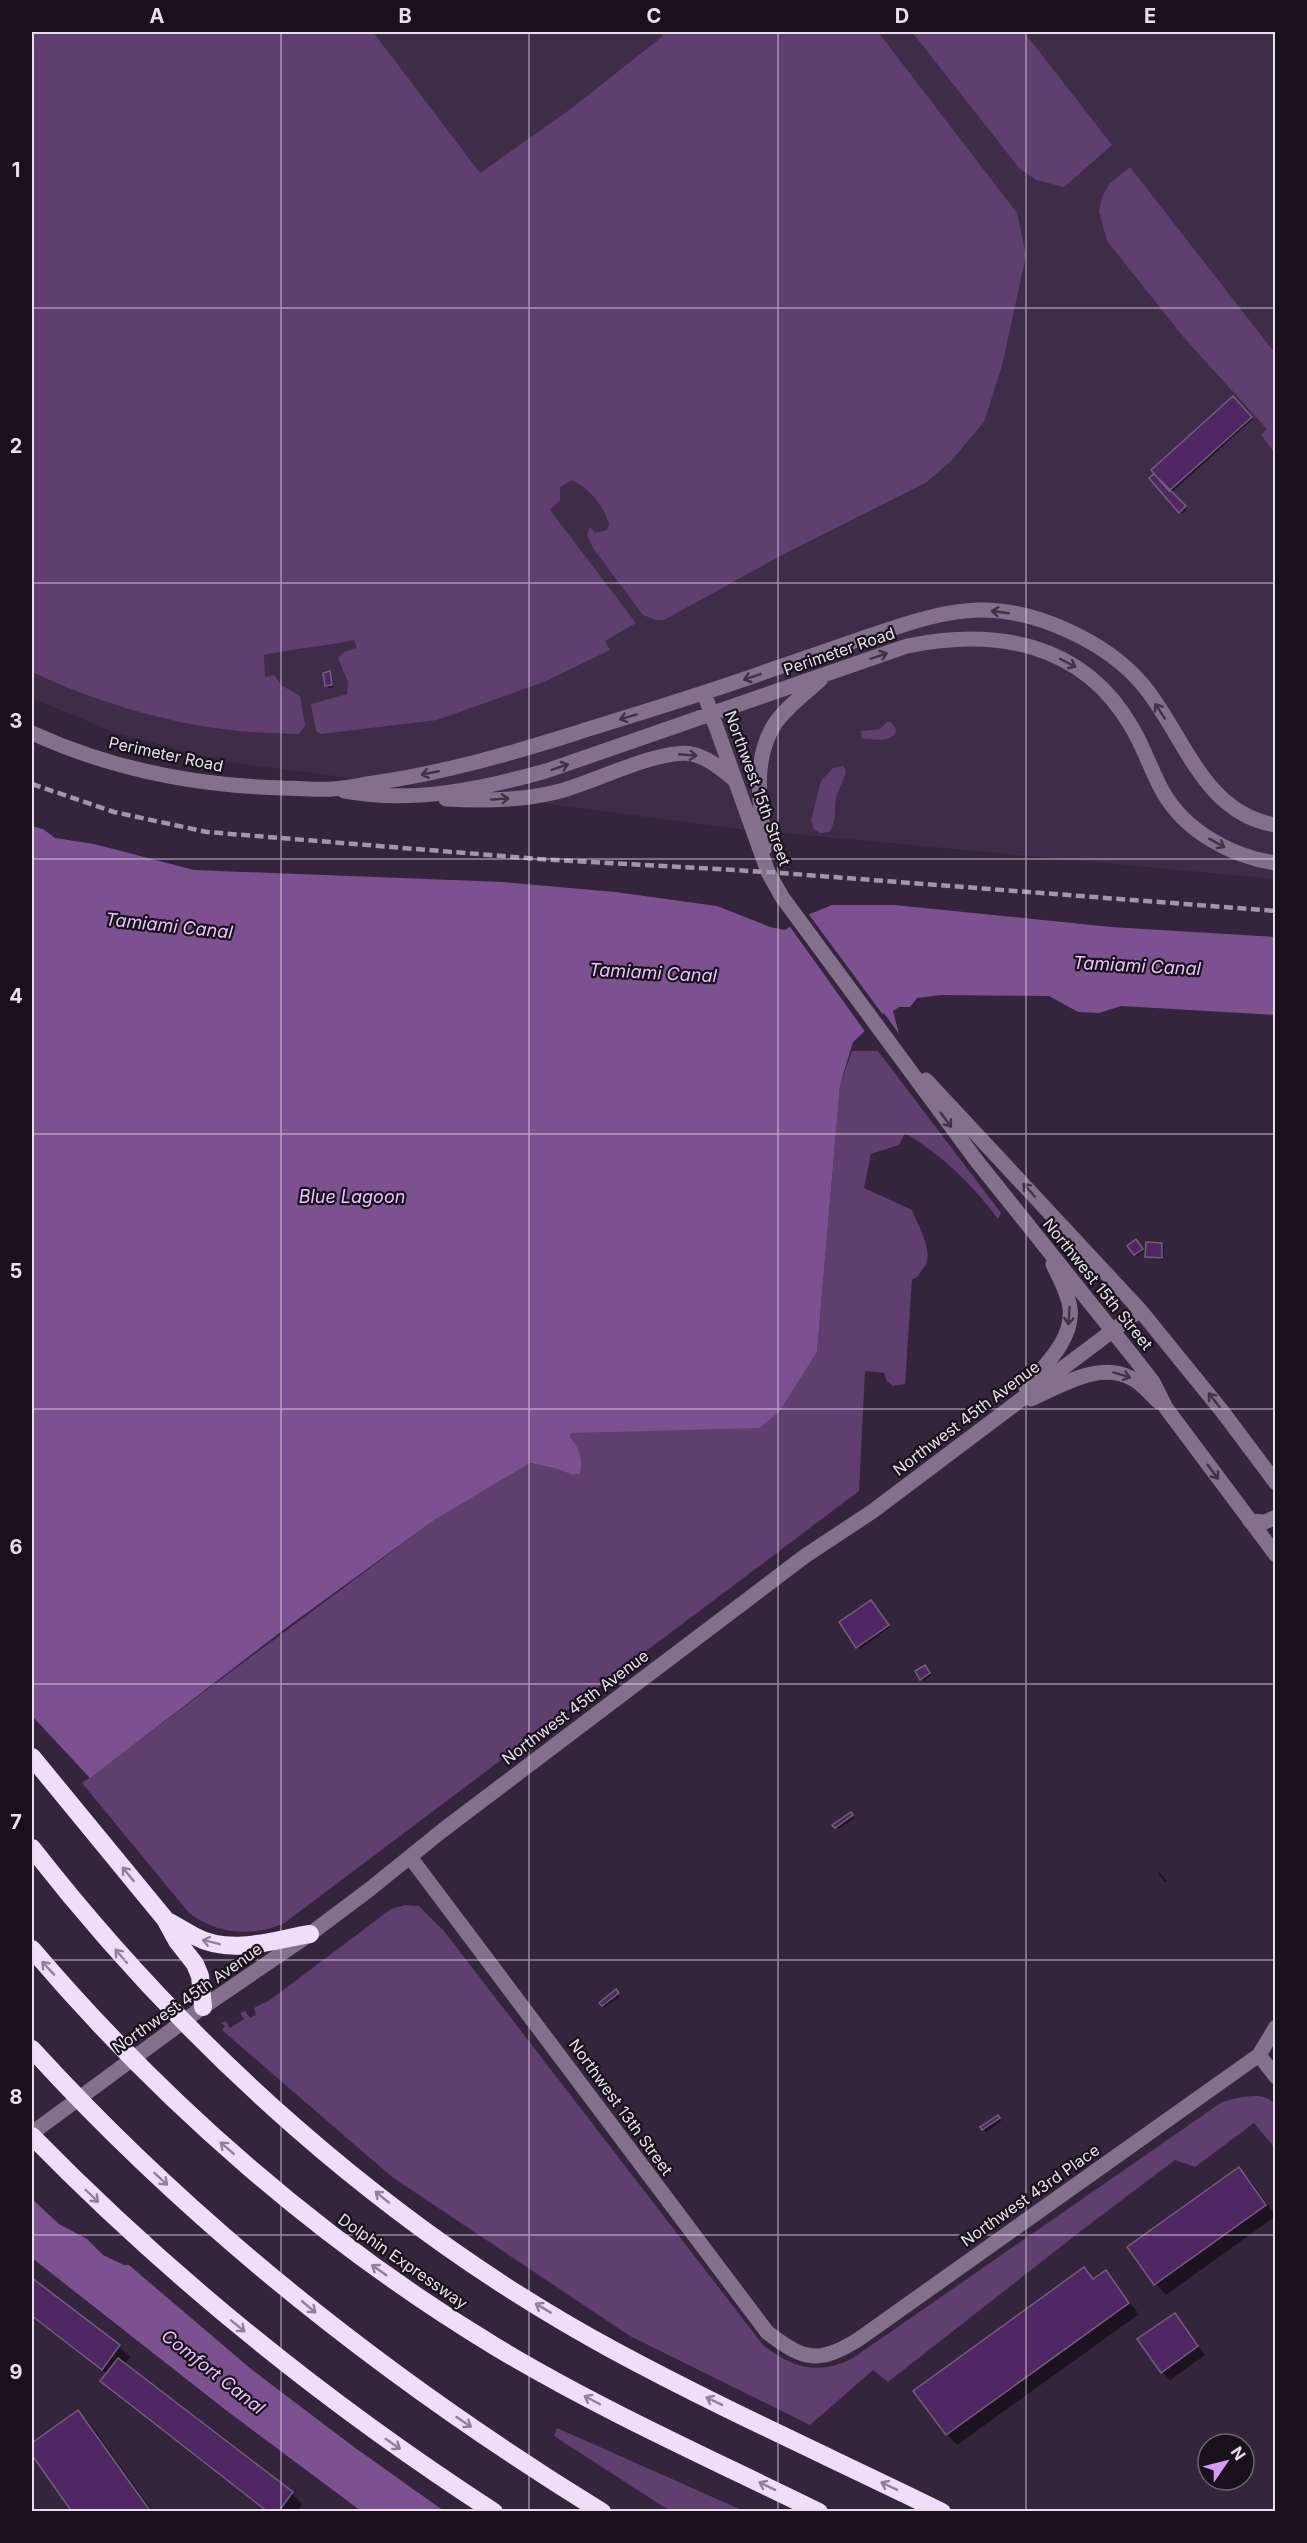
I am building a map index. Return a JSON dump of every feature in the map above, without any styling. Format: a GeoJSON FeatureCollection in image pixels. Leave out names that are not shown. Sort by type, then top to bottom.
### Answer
{"type":"FeatureCollection","features":[{"type":"Feature","properties":{"kind":"highway"},"geometry":{"type":"LineString","coordinates":[[32,1757],[165,1919],[177,1941],[195,1964],[200,1976],[202,2007]]}},
{"type":"Feature","properties":{"kind":"highway"},"geometry":{"type":"LineString","coordinates":[[32,1848],[79,1908],[205,2044],[310,2140],[402,2213],[513,2290],[612,2349],[942,2511]]}},
{"type":"Feature","properties":{"kind":"highway"},"geometry":{"type":"LineString","coordinates":[[165,1919],[195,1937],[227,1945],[264,1943],[310,1934]]}},
{"type":"Feature","properties":{"kind":"highway","name":"Dolphin Expressway"},"geometry":{"type":"LineString","coordinates":[[32,1949],[94,2017],[174,2098],[255,2172],[321,2227],[375,2267],[463,2327],[593,2401],[819,2511]]}},
{"type":"Feature","properties":{"kind":"highway"},"geometry":{"type":"LineString","coordinates":[[35,2053],[118,2139],[184,2200],[318,2315],[446,2410],[602,2511]]}},
{"type":"Feature","properties":{"kind":"highway"},"geometry":{"type":"LineString","coordinates":[[32,2135],[114,2217],[230,2320],[371,2429],[494,2511]]}},
{"type":"Feature","properties":{"kind":"street","name":"Perimeter Road"},"geometry":{"type":"LineString","coordinates":[[333,789],[487,761],[704,693],[937,615],[981,610],[1020,615],[1057,626],[1087,640],[1117,661],[1142,684],[1190,761],[1223,800],[1257,819],[1275,825]]}},
{"type":"Feature","properties":{"kind":"street","name":"Perimeter Road"},"geometry":{"type":"LineString","coordinates":[[32,733],[84,754],[189,780],[229,786],[333,789],[370,796],[468,790],[546,771],[907,646],[953,639],[1000,639],[1053,655],[1076,668],[1116,702],[1136,733],[1163,792],[1186,820],[1205,836],[1223,846],[1244,856],[1275,863]]}},
{"type":"Feature","properties":{"kind":"street"},"geometry":{"type":"LineString","coordinates":[[768,872],[758,779],[761,758],[774,725],[787,710],[828,674]]}},
{"type":"Feature","properties":{"kind":"street","name":"Northwest 15th Street"},"geometry":{"type":"LineString","coordinates":[[704,693],[768,872],[782,897],[976,1160],[1153,1382],[1166,1408],[1275,1555]]}},
{"type":"Feature","properties":{"kind":"street"},"geometry":{"type":"LineString","coordinates":[[399,796],[474,801],[556,792],[668,755],[689,753],[716,765],[735,780]]}},
{"type":"Feature","properties":{"kind":"street","name":"Northwest 15th Street"},"geometry":{"type":"LineString","coordinates":[[887,1039],[987,1143],[1140,1310],[1222,1411],[1275,1483]]}},
{"type":"Feature","properties":{"kind":"street"},"geometry":{"type":"LineString","coordinates":[[1008,1409],[1062,1343],[1069,1324],[1068,1298],[1043,1242]]}},
{"type":"Feature","properties":{"kind":"street","name":"Northwest 45th Avenue"},"geometry":{"type":"LineString","coordinates":[[32,2135],[202,2007],[310,1934],[805,1556],[873,1511],[1140,1310]]}},
{"type":"Feature","properties":{"kind":"street"},"geometry":{"type":"LineString","coordinates":[[1008,1409],[1078,1378],[1107,1372],[1122,1374],[1136,1381],[1166,1408]]}},
{"type":"Feature","properties":{"kind":"street"},"geometry":{"type":"LineString","coordinates":[[1250,1521],[1265,1522],[1275,1517]]}},
{"type":"Feature","properties":{"kind":"street","name":"Northwest 13th Street"},"geometry":{"type":"LineString","coordinates":[[410,1857],[767,2332],[791,2351],[818,2357]]}},
{"type":"Feature","properties":{"kind":"street","name":"Northwest 43rd Place"},"geometry":{"type":"LineString","coordinates":[[818,2357],[841,2350],[860,2339],[1259,2055],[1275,2027]]}},
{"type":"Feature","properties":{"kind":"street","name":"Northwest 43rd Place"},"geometry":{"type":"LineString","coordinates":[[1259,2055],[1275,2052]]}},
{"type":"Feature","properties":{"kind":"street"},"geometry":{"type":"LineString","coordinates":[[1259,2055],[1275,2077]]}},
{"type":"Feature","properties":{"kind":"shaded area"},"geometry":{"type":"Polygon","coordinates":[[[32,32],[1275,32],[1275,879],[731,828],[227,762],[115,733],[32,698],[32,32]]]}},
{"type":"Feature","properties":{"kind":"shaded area"},"geometry":{"type":"Polygon","coordinates":[[[32,32],[373,32],[480,173],[572,108],[663,36],[661,32],[878,32],[1017,213],[1026,255],[1002,366],[984,422],[952,460],[927,482],[784,554],[664,620],[656,620],[643,615],[593,548],[587,535],[590,527],[595,533],[607,530],[609,523],[595,498],[572,480],[560,487],[560,500],[550,510],[636,623],[605,641],[610,650],[544,682],[437,720],[321,734],[316,731],[311,704],[347,694],[348,682],[338,658],[344,652],[357,648],[354,640],[264,655],[265,677],[274,675],[281,685],[300,696],[305,726],[299,734],[239,731],[179,722],[129,709],[80,692],[32,672],[32,32]]]}},
{"type":"Feature","properties":{"kind":"shaded area"},"geometry":{"type":"Polygon","coordinates":[[[912,32],[1024,32],[1112,145],[1064,187],[1036,180],[1020,169],[912,32]]]}},
{"type":"Feature","properties":{"kind":"shaded area"},"geometry":{"type":"Polygon","coordinates":[[[1130,167],[1275,353],[1275,453],[1261,435],[1267,429],[1185,339],[1107,241],[1099,211],[1102,197],[1110,183],[1130,167]]]}},
{"type":"Feature","properties":{"kind":"shaded area"},"geometry":{"type":"Polygon","coordinates":[[[887,722],[891,722],[896,729],[895,734],[891,737],[883,740],[862,739],[861,731],[880,729],[887,722]]]}},
{"type":"Feature","properties":{"kind":"shaded area"},"geometry":{"type":"Polygon","coordinates":[[[843,766],[846,770],[836,798],[833,824],[829,832],[820,833],[814,829],[811,820],[821,781],[833,768],[843,766]]]}},
{"type":"Feature","properties":{"kind":"shaded area"},"geometry":{"type":"Polygon","coordinates":[[[852,1051],[878,1051],[1001,1213],[998,1219],[956,1171],[905,1133],[899,1145],[871,1154],[864,1188],[912,1210],[925,1240],[928,1257],[918,1276],[912,1279],[905,1384],[893,1386],[887,1381],[884,1373],[865,1371],[859,1491],[283,1924],[258,1931],[234,1931],[211,1925],[189,1913],[82,1783],[433,1521],[530,1463],[558,1469],[572,1475],[580,1474],[581,1460],[576,1445],[570,1437],[571,1433],[817,1352],[840,1085],[852,1051]]]}},
{"type":"Feature","properties":{"kind":"shaded area"},"geometry":{"type":"Polygon","coordinates":[[[405,1905],[419,1906],[444,1931],[763,2345],[795,2364],[817,2368],[829,2367],[853,2358],[1222,2102],[1235,2098],[1260,2096],[1272,2102],[1276,2108],[1277,2117],[1275,2148],[1254,2123],[1195,2167],[1175,2160],[888,2382],[873,2370],[810,2425],[630,2336],[392,2177],[222,2030],[225,2026],[221,2023],[226,2021],[230,2028],[244,2019],[240,2013],[245,2011],[250,2018],[256,2015],[254,2008],[270,2000],[391,1909],[405,1905]]]}},
{"type":"Feature","properties":{"kind":"shaded area"},"geometry":{"type":"Polygon","coordinates":[[[557,2428],[744,2511],[670,2511],[554,2436],[557,2428]]]}},
{"type":"Feature","properties":{"kind":"water","name":"Blue Lagoon"},"geometry":{"type":"Polygon","coordinates":[[[32,826],[43,829],[55,838],[94,844],[194,870],[503,882],[615,892],[717,906],[770,927],[785,930],[805,916],[832,905],[894,905],[1111,927],[1275,937],[1275,1015],[1121,1006],[1099,1013],[1078,1012],[1049,996],[941,995],[917,998],[910,1007],[899,1007],[893,1011],[899,1034],[884,1013],[853,1042],[840,1085],[817,1352],[778,1413],[759,1428],[571,1433],[570,1437],[581,1459],[580,1474],[572,1475],[558,1469],[530,1463],[433,1521],[286,1628],[90,1778],[32,1716],[32,826]]]}},
{"type":"Feature","properties":{"kind":"water","name":"Comfort Canal"},"geometry":{"type":"Polygon","coordinates":[[[32,2199],[59,2224],[87,2239],[103,2255],[129,2265],[251,2369],[444,2511],[361,2511],[227,2411],[32,2258],[32,2199]]]}},
{"type":"Feature","properties":{"kind":"pier"},"geometry":{"type":"Polygon","coordinates":[[[807,912],[898,1035],[884,1017],[866,1033],[788,924],[807,912]]]}},
{"type":"Feature","properties":{"kind":"building"},"geometry":{"type":"Polygon","coordinates":[[[1233,396],[1252,417],[1169,491],[1151,470],[1233,396]]]}},
{"type":"Feature","properties":{"kind":"building"},"geometry":{"type":"Polygon","coordinates":[[[1154,474],[1186,506],[1179,513],[1149,478],[1154,474]]]}},
{"type":"Feature","properties":{"kind":"building"},"geometry":{"type":"Polygon","coordinates":[[[330,671],[332,685],[325,686],[323,673],[330,671]]]}},
{"type":"Feature","properties":{"kind":"building"},"geometry":{"type":"Polygon","coordinates":[[[1136,1239],[1143,1249],[1134,1255],[1127,1246],[1136,1239]]]}},
{"type":"Feature","properties":{"kind":"building"},"geometry":{"type":"Polygon","coordinates":[[[1146,1242],[1162,1243],[1162,1258],[1145,1257],[1146,1242]]]}},
{"type":"Feature","properties":{"kind":"building"},"geometry":{"type":"Polygon","coordinates":[[[871,1600],[889,1625],[856,1648],[839,1622],[871,1600]]]}},
{"type":"Feature","properties":{"kind":"building"},"geometry":{"type":"Polygon","coordinates":[[[925,1665],[930,1673],[920,1680],[915,1671],[925,1665]]]}},
{"type":"Feature","properties":{"kind":"building"},"geometry":{"type":"Polygon","coordinates":[[[851,1812],[853,1815],[835,1828],[832,1825],[851,1812]]]}},
{"type":"Feature","properties":{"kind":"building"},"geometry":{"type":"Polygon","coordinates":[[[616,1989],[619,1993],[602,2006],[599,2003],[616,1989]]]}},
{"type":"Feature","properties":{"kind":"building"},"geometry":{"type":"Polygon","coordinates":[[[998,2115],[1000,2118],[982,2130],[980,2127],[998,2115]]]}},
{"type":"Feature","properties":{"kind":"building"},"geometry":{"type":"Polygon","coordinates":[[[1239,2167],[1266,2205],[1154,2285],[1127,2247],[1239,2167]]]}},
{"type":"Feature","properties":{"kind":"building"},"geometry":{"type":"Polygon","coordinates":[[[1084,2267],[1093,2279],[1106,2270],[1129,2303],[946,2435],[913,2391],[1084,2267]]]}},
{"type":"Feature","properties":{"kind":"building"},"geometry":{"type":"Polygon","coordinates":[[[32,2278],[120,2345],[102,2370],[32,2316],[32,2278]]]}},
{"type":"Feature","properties":{"kind":"building"},"geometry":{"type":"Polygon","coordinates":[[[1175,2313],[1198,2346],[1161,2373],[1137,2339],[1175,2313]]]}},
{"type":"Feature","properties":{"kind":"building"},"geometry":{"type":"Polygon","coordinates":[[[118,2358],[293,2492],[278,2512],[268,2512],[100,2381],[118,2358]]]}},
{"type":"Feature","properties":{"kind":"building"},"geometry":{"type":"Polygon","coordinates":[[[78,2410],[151,2512],[72,2512],[32,2455],[32,2443],[78,2410]]]}},
{"type":"Feature","properties":{"kind":"railway"},"geometry":{"type":"LineString","coordinates":[[32,784],[114,812],[207,832],[539,859],[768,872],[1276,911]]}},
{"type":"Feature","properties":{"kind":"water label","name":"Tamiami Canal"},"geometry":{"type":"Point","coordinates":[169,926]}},
{"type":"Feature","properties":{"kind":"water label","name":"Tamiami Canal"},"geometry":{"type":"Point","coordinates":[1137,966]}},
{"type":"Feature","properties":{"kind":"water label","name":"Tamiami Canal"},"geometry":{"type":"Point","coordinates":[653,973]}}]}
